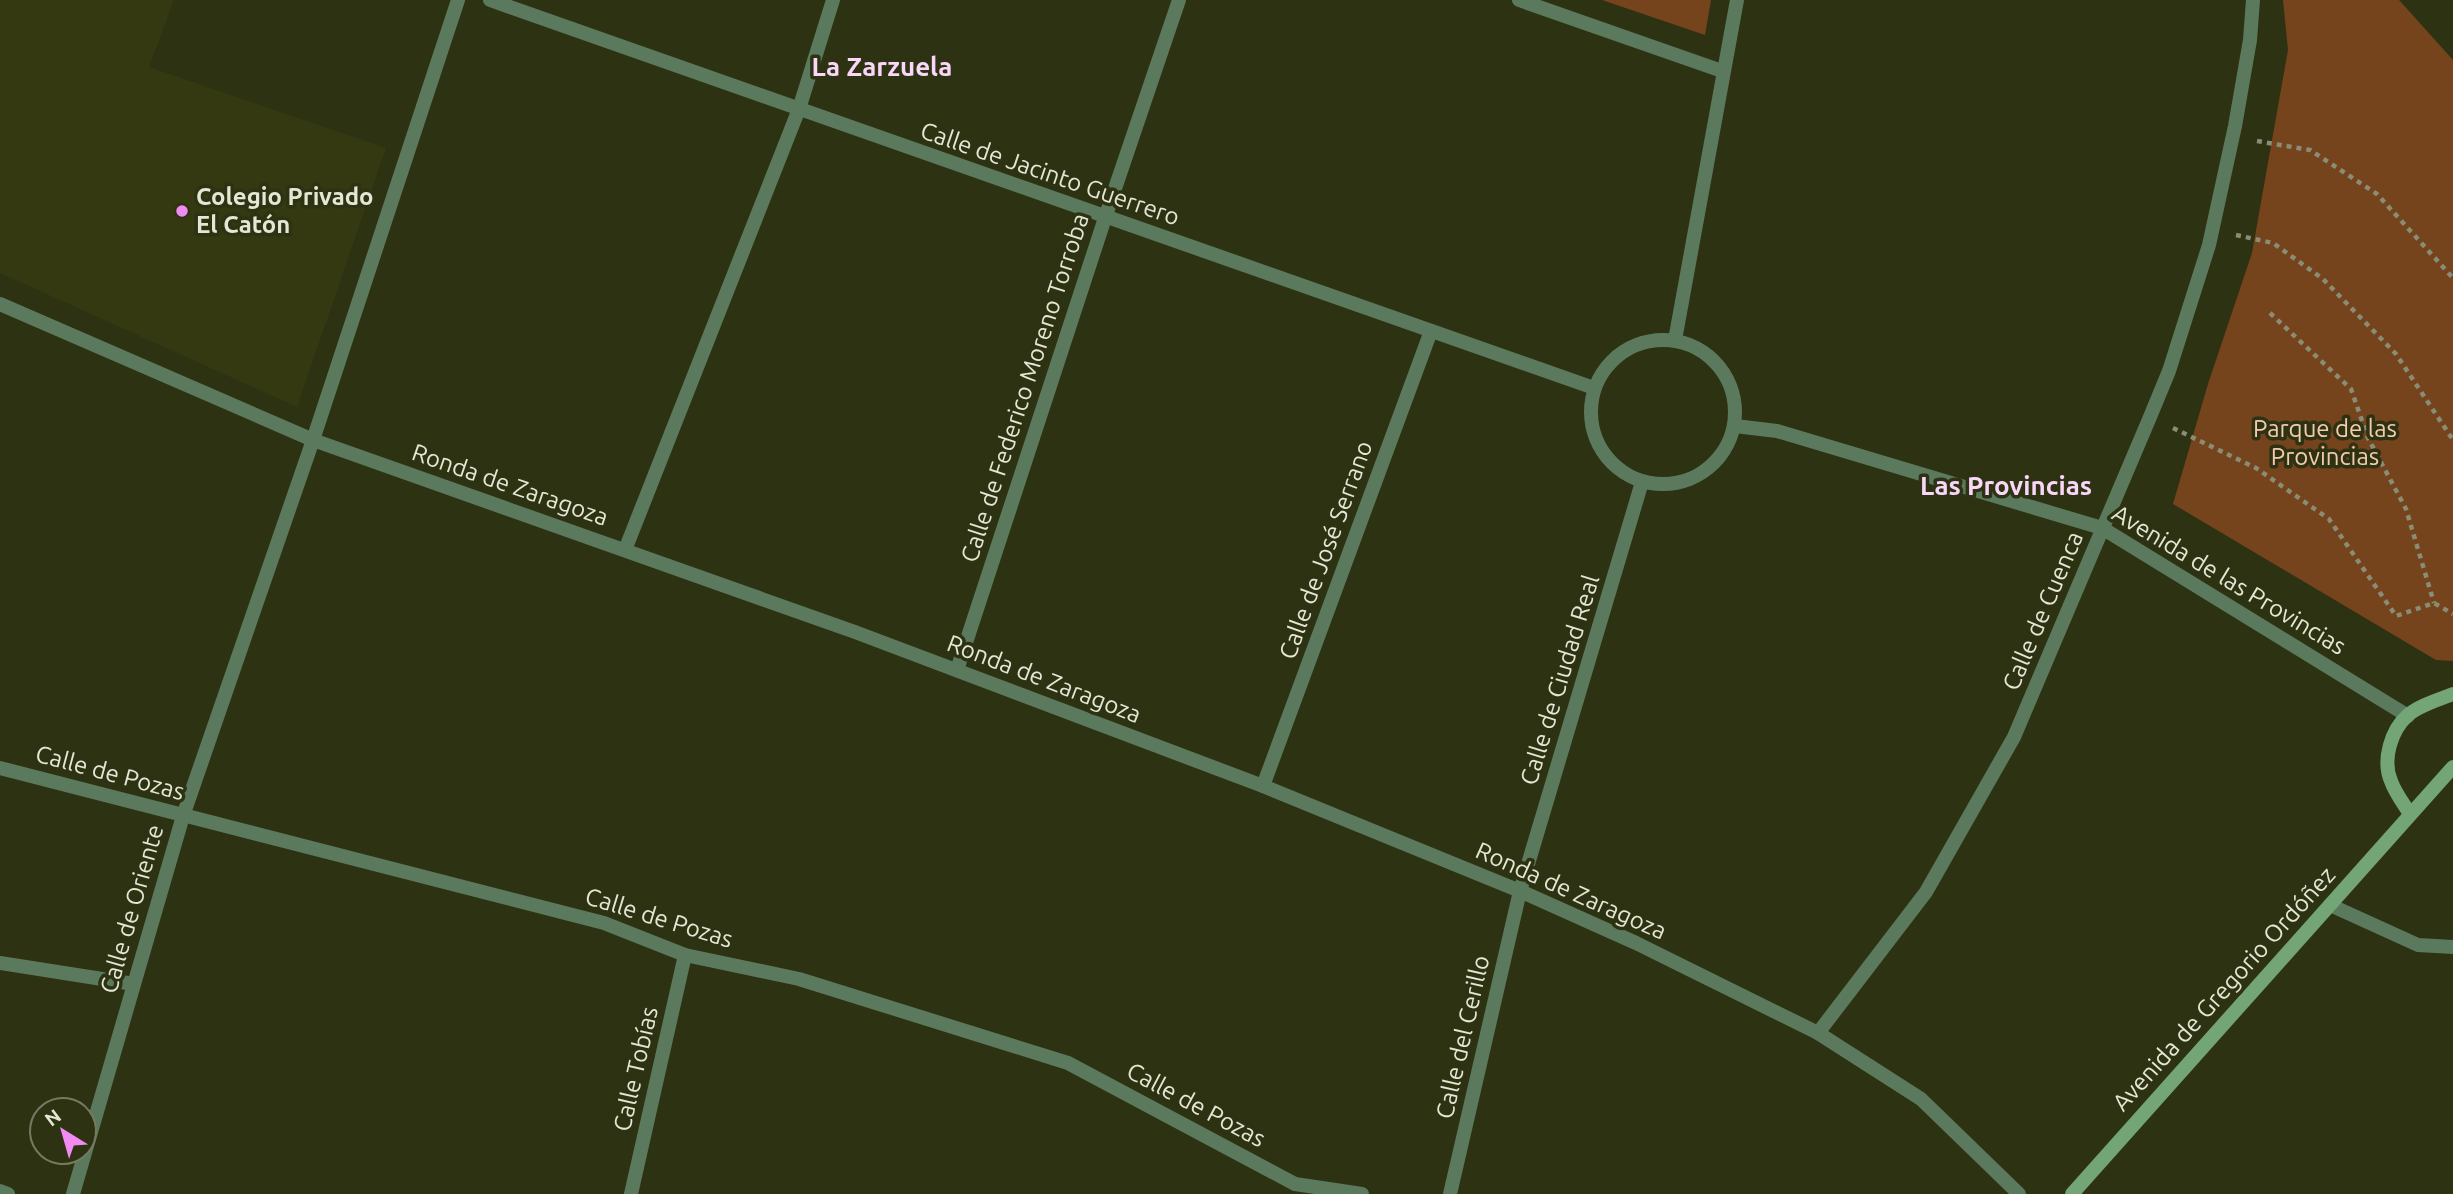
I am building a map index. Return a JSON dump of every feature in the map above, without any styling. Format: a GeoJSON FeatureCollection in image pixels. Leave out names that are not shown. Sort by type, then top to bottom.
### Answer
{"type":"FeatureCollection","features":[{"type":"Feature","properties":{"kind":"street","name":"Calle de Oriente"},"geometry":{"type":"LineString","coordinates":[[73,1194],[183,816],[313,440],[458,0]]}},
{"type":"Feature","properties":{"kind":"street","name":"Calle de Jacinto Guerrero"},"geometry":{"type":"LineString","coordinates":[[490,0],[1594,388]]}},
{"type":"Feature","properties":{"kind":"street"},"geometry":{"type":"LineString","coordinates":[[625,550],[799,109],[834,0]]}},
{"type":"Feature","properties":{"kind":"street","name":"Calle de Federico Moreno Torroba"},"geometry":{"type":"LineString","coordinates":[[957,670],[1179,0]]}},
{"type":"Feature","properties":{"kind":"street"},"geometry":{"type":"LineString","coordinates":[[1519,0],[1722,71]]}},
{"type":"Feature","properties":{"kind":"street"},"geometry":{"type":"LineString","coordinates":[[1675,340],[1737,0]]}},
{"type":"Feature","properties":{"kind":"street","name":"Calle de Cuenca"},"geometry":{"type":"LineString","coordinates":[[1818,1033],[1926,892],[2014,737],[2150,417],[2169,370],[2213,230],[2250,40],[2253,0]]}},
{"type":"Feature","properties":{"kind":"street","name":"Ronda de Zaragoza"},"geometry":{"type":"LineString","coordinates":[[0,304],[313,440],[957,670],[1263,786],[1520,891],[1636,943],[1818,1033],[1921,1099],[2019,1194]]}},
{"type":"Feature","properties":{"kind":"street","name":"Calle de José Serrano"},"geometry":{"type":"LineString","coordinates":[[1263,786],[1431,331]]}},
{"type":"Feature","properties":{"kind":"street"},"geometry":{"type":"LineString","coordinates":[[1675,340],[1697,347],[1716,361],[1729,380],[1736,402],[1735,426],[1727,448],[1711,467],[1690,480],[1667,485],[1642,482],[1621,472],[1605,456],[1599,445],[1594,435],[1590,411],[1594,388],[1607,366],[1626,350],[1649,341],[1675,340]]}},
{"type":"Feature","properties":{"kind":"street","name":"Avenida de las Provincias"},"geometry":{"type":"LineString","coordinates":[[1735,426],[1777,431],[2102,528],[2407,716]]}},
{"type":"Feature","properties":{"kind":"street","name":"Calle de Ciudad Real"},"geometry":{"type":"LineString","coordinates":[[1520,891],[1642,482]]}},
{"type":"Feature","properties":{"kind":"street"},"geometry":{"type":"LineString","coordinates":[[2410,814],[2390,780],[2386,757],[2393,738],[2407,716],[2453,694]]}},
{"type":"Feature","properties":{"kind":"street","name":"Avenida de Gregorio Ordóñez"},"geometry":{"type":"LineString","coordinates":[[2072,1194],[2453,767]]}},
{"type":"Feature","properties":{"kind":"street","name":"Calle de Pozas"},"geometry":{"type":"LineString","coordinates":[[0,768],[604,923],[685,955],[799,979],[1068,1063],[1293,1189],[1363,1194]]}},
{"type":"Feature","properties":{"kind":"street","name":"Calle del Cerillo"},"geometry":{"type":"LineString","coordinates":[[1450,1194],[1520,891]]}},
{"type":"Feature","properties":{"kind":"street"},"geometry":{"type":"LineString","coordinates":[[2330,905],[2418,945],[2453,947]]}},
{"type":"Feature","properties":{"kind":"street","name":"Calle Tobías"},"geometry":{"type":"LineString","coordinates":[[631,1194],[685,955]]}},
{"type":"Feature","properties":{"kind":"street"},"geometry":{"type":"LineString","coordinates":[[0,963],[134,984]]}},
{"type":"Feature","properties":{"kind":"street"},"geometry":{"type":"LineString","coordinates":[[0,1191],[9,1194]]}},
{"type":"Feature","properties":{"kind":"path"},"geometry":{"type":"LineString","coordinates":[[2232,137],[2310,150],[2377,194],[2453,278]]}},
{"type":"Feature","properties":{"kind":"path"},"geometry":{"type":"LineString","coordinates":[[2213,230],[2273,243],[2323,279],[2396,354],[2453,440]]}},
{"type":"Feature","properties":{"kind":"path"},"geometry":{"type":"LineString","coordinates":[[2270,313],[2351,389],[2368,438],[2406,509],[2434,603],[2453,614]]}},
{"type":"Feature","properties":{"kind":"path"},"geometry":{"type":"LineString","coordinates":[[2150,417],[2256,468],[2329,519],[2396,616],[2434,603]]}},
{"type":"Feature","properties":{"kind":"shaded area","name":"Colegio Privado El Catón"},"geometry":{"type":"Polygon","coordinates":[[[0,0],[174,0],[149,67],[386,148],[297,407],[0,273],[0,0]]]}},
{"type":"Feature","properties":{"kind":"green space"},"geometry":{"type":"Polygon","coordinates":[[[1602,0],[1711,0],[1705,35],[1602,0]]]}},
{"type":"Feature","properties":{"kind":"green space","name":"Parque de las Provincias"},"geometry":{"type":"Polygon","coordinates":[[[2283,0],[2399,0],[2453,60],[2453,661],[2436,660],[2173,504],[2208,384],[2252,253],[2288,50],[2283,0]]]}},
{"type":"Feature","properties":{"kind":"place","name":"Colegio Privado El Catón"},"geometry":{"type":"Point","coordinates":[182,211]}},
{"type":"Feature","properties":{"kind":"district","name":"La Zarzuela"},"geometry":{"type":"Point","coordinates":[882,67]}},
{"type":"Feature","properties":{"kind":"district","name":"Las Provincias"},"geometry":{"type":"Point","coordinates":[2006,486]}}]}
